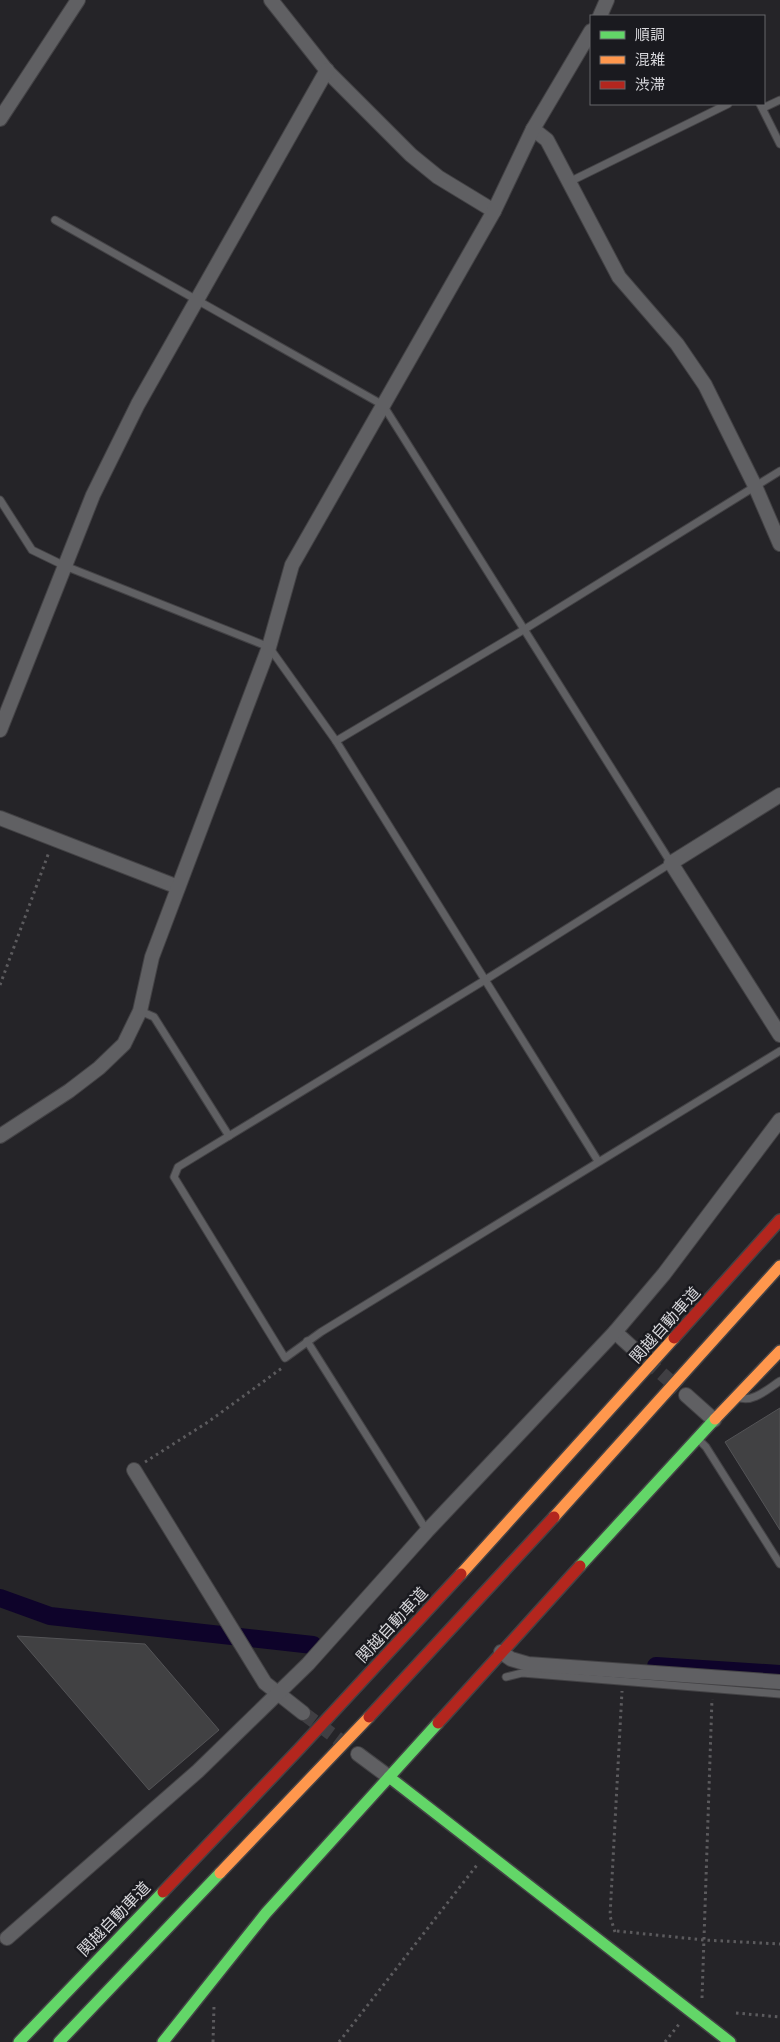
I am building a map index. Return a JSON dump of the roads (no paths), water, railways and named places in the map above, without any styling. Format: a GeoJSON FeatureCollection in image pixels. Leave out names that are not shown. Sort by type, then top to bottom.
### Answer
{"type":"FeatureCollection","features":[{"type":"Feature","properties":{"kind":"main road","name":"関越自動車道"},"geometry":{"type":"LineString","coordinates":[[19,2042],[300,1748],[433,1605],[780,1220]]}},
{"type":"Feature","properties":{"kind":"main road"},"geometry":{"type":"LineString","coordinates":[[60,2042],[316,1774],[483,1595],[780,1266]]}},
{"type":"Feature","properties":{"kind":"main road"},"geometry":{"type":"LineString","coordinates":[[163,2042],[206,1991],[266,1913],[736,1395],[780,1351]]}},
{"type":"Feature","properties":{"kind":"main road"},"geometry":{"type":"LineString","coordinates":[[389,1777],[730,2042]]}},
{"type":"Feature","properties":{"kind":"street"},"geometry":{"type":"LineString","coordinates":[[0,119],[78,0]]}},
{"type":"Feature","properties":{"kind":"street"},"geometry":{"type":"LineString","coordinates":[[271,0],[327,70],[411,155],[438,177],[494,211]]}},
{"type":"Feature","properties":{"kind":"street"},"geometry":{"type":"LineString","coordinates":[[600,15],[607,0]]}},
{"type":"Feature","properties":{"kind":"street"},"geometry":{"type":"LineString","coordinates":[[0,1136],[99,1068],[124,1044],[140,1011],[152,956],[269,646],[292,565],[494,211],[534,129],[590,33]]}},
{"type":"Feature","properties":{"kind":"street"},"geometry":{"type":"LineString","coordinates":[[0,730],[94,495],[138,404],[327,70]]}},
{"type":"Feature","properties":{"kind":"street"},"geometry":{"type":"LineString","coordinates":[[534,129],[547,140],[619,277],[672,338],[705,385],[755,486],[780,544]]}},
{"type":"Feature","properties":{"kind":"street"},"geometry":{"type":"LineString","coordinates":[[780,795],[671,863],[780,1036]]}},
{"type":"Feature","properties":{"kind":"street"},"geometry":{"type":"LineString","coordinates":[[0,818],[178,887]]}},
{"type":"Feature","properties":{"kind":"street"},"geometry":{"type":"LineString","coordinates":[[3,1935],[198,1771],[279,1694],[428,1531],[615,1332],[664,1274],[780,1120]]}},
{"type":"Feature","properties":{"kind":"street"},"geometry":{"type":"LineString","coordinates":[[615,1332],[636,1351]]}},
{"type":"Feature","properties":{"kind":"street"},"geometry":{"type":"LineString","coordinates":[[686,1395],[714,1420]]}},
{"type":"Feature","properties":{"kind":"street"},"geometry":{"type":"LineString","coordinates":[[134,1470],[265,1683],[303,1713]]}},
{"type":"Feature","properties":{"kind":"street"},"geometry":{"type":"LineString","coordinates":[[501,1652],[511,1659],[528,1664],[780,1682]]}},
{"type":"Feature","properties":{"kind":"street"},"geometry":{"type":"LineString","coordinates":[[358,1754],[389,1777]]}},
{"type":"Feature","properties":{"kind":"lane"},"geometry":{"type":"LineString","coordinates":[[765,105],[780,100]]}},
{"type":"Feature","properties":{"kind":"lane"},"geometry":{"type":"LineString","coordinates":[[569,182],[726,105]]}},
{"type":"Feature","properties":{"kind":"lane"},"geometry":{"type":"LineString","coordinates":[[761,106],[780,144]]}},
{"type":"Feature","properties":{"kind":"lane"},"geometry":{"type":"LineString","coordinates":[[55,220],[383,405],[671,863],[485,980],[178,1167],[174,1177],[285,1358],[307,1341],[780,1051]]}},
{"type":"Feature","properties":{"kind":"lane"},"geometry":{"type":"LineString","coordinates":[[336,741],[525,629],[780,470]]}},
{"type":"Feature","properties":{"kind":"lane"},"geometry":{"type":"LineString","coordinates":[[0,500],[32,550],[66,566],[269,646],[336,741],[598,1161]]}},
{"type":"Feature","properties":{"kind":"lane"},"geometry":{"type":"LineString","coordinates":[[140,1011],[154,1017],[229,1136]]}},
{"type":"Feature","properties":{"kind":"lane"},"geometry":{"type":"LineString","coordinates":[[307,1341],[428,1531]]}},
{"type":"Feature","properties":{"kind":"lane"},"geometry":{"type":"LineString","coordinates":[[736,1395],[743,1399],[752,1398],[780,1381]]}},
{"type":"Feature","properties":{"kind":"lane"},"geometry":{"type":"LineString","coordinates":[[697,1438],[706,1447],[780,1564]]}},
{"type":"Feature","properties":{"kind":"lane"},"geometry":{"type":"LineString","coordinates":[[506,1677],[522,1673],[780,1694]]}},
{"type":"Feature","properties":{"kind":"waterway"},"geometry":{"type":"LineString","coordinates":[[0,1598],[50,1616],[313,1645]]}},
{"type":"Feature","properties":{"kind":"waterway"},"geometry":{"type":"LineString","coordinates":[[656,1666],[780,1674]]}},
{"type":"Feature","properties":{"kind":"tunnel"},"geometry":{"type":"LineString","coordinates":[[646,1360],[679,1389]]}},
{"type":"Feature","properties":{"kind":"tunnel"},"geometry":{"type":"LineString","coordinates":[[303,1713],[349,1747]]}}]}
